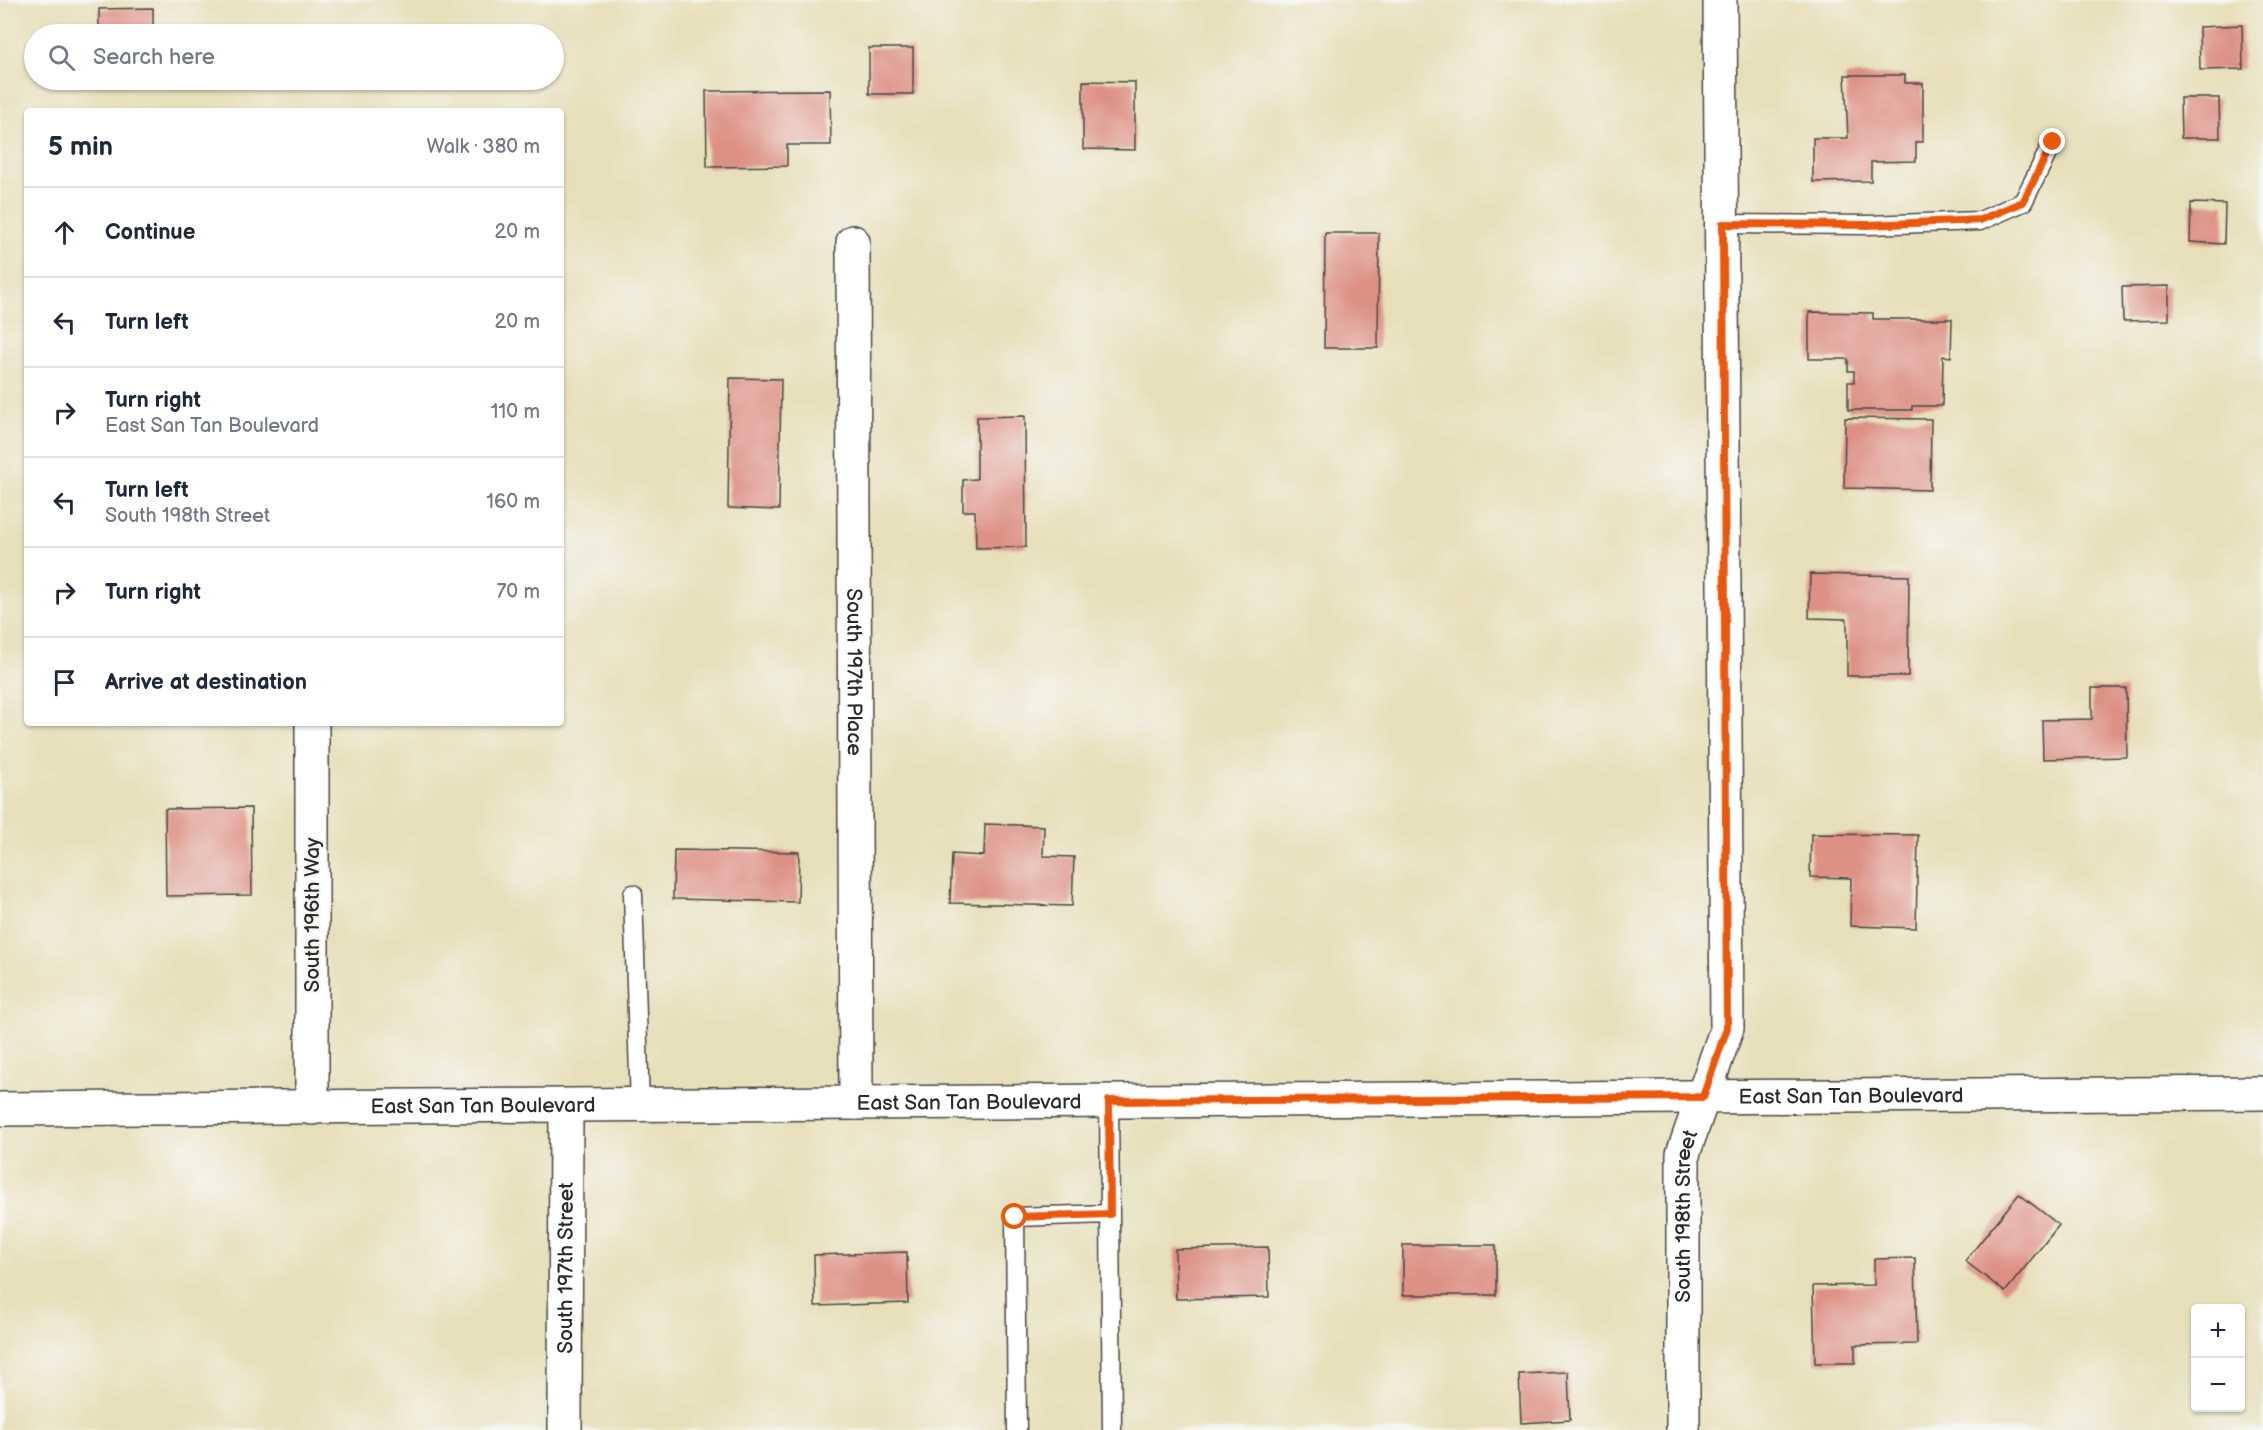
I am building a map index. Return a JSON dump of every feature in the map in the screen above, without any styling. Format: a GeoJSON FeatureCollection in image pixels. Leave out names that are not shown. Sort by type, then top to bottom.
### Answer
{"type":"FeatureCollection","features":[{"type":"Feature","properties":{"kind":"street","name":"South 198th Street"},"geometry":{"type":"LineString","coordinates":[[1683,1430],[1683,1154],[1727,1028],[1720,0]]}},
{"type":"Feature","properties":{"kind":"street","name":"South 197th Place"},"geometry":{"type":"LineString","coordinates":[[853,242],[856,1103]]}},
{"type":"Feature","properties":{"kind":"street","name":"South 196th Way"},"geometry":{"type":"LineString","coordinates":[[312,726],[312,1108]]}},
{"type":"Feature","properties":{"kind":"street","name":"East San Tan Boulevard"},"geometry":{"type":"LineString","coordinates":[[0,1109],[2263,1093]]}},
{"type":"Feature","properties":{"kind":"street","name":"South 197th Street"},"geometry":{"type":"LineString","coordinates":[[565,1430],[566,1106]]}},
{"type":"Feature","properties":{"kind":"lane"},"geometry":{"type":"LineString","coordinates":[[1723,224],[1868,225],[1980,220],[2023,202],[2053,142]]}},
{"type":"Feature","properties":{"kind":"lane"},"geometry":{"type":"LineString","coordinates":[[633,894],[640,1105]]}},
{"type":"Feature","properties":{"kind":"lane"},"geometry":{"type":"LineString","coordinates":[[1109,1101],[1112,1430]]}},
{"type":"Feature","properties":{"kind":"lane"},"geometry":{"type":"LineString","coordinates":[[1017,1430],[1015,1217],[1110,1214]]}},
{"type":"Feature","properties":{"kind":"building"},"geometry":{"type":"Polygon","coordinates":[[[153,8],[153,24],[99,24],[99,9],[153,8]]]}},
{"type":"Feature","properties":{"kind":"building"},"geometry":{"type":"Polygon","coordinates":[[[2242,25],[2243,69],[2200,70],[2199,27],[2242,25]]]}},
{"type":"Feature","properties":{"kind":"building"},"geometry":{"type":"Polygon","coordinates":[[[869,48],[913,48],[913,94],[869,94],[869,48]]]}},
{"type":"Feature","properties":{"kind":"building"},"geometry":{"type":"Polygon","coordinates":[[[1845,75],[1905,75],[1905,83],[1923,83],[1923,142],[1916,142],[1916,161],[1871,162],[1871,181],[1813,182],[1813,138],[1848,138],[1845,75]]]}},
{"type":"Feature","properties":{"kind":"building"},"geometry":{"type":"Polygon","coordinates":[[[1083,81],[1135,82],[1135,150],[1083,149],[1083,81]]]}},
{"type":"Feature","properties":{"kind":"building"},"geometry":{"type":"Polygon","coordinates":[[[830,90],[831,145],[787,145],[787,166],[707,167],[706,91],[830,90]]]}},
{"type":"Feature","properties":{"kind":"building"},"geometry":{"type":"Polygon","coordinates":[[[2180,98],[2219,98],[2220,138],[2181,138],[2180,98]]]}},
{"type":"Feature","properties":{"kind":"building"},"geometry":{"type":"Polygon","coordinates":[[[2191,203],[2225,204],[2224,244],[2190,242],[2191,203]]]}},
{"type":"Feature","properties":{"kind":"building"},"geometry":{"type":"Polygon","coordinates":[[[1325,233],[1379,233],[1378,348],[1324,348],[1325,233]]]}},
{"type":"Feature","properties":{"kind":"building"},"geometry":{"type":"Polygon","coordinates":[[[2169,286],[2169,320],[2123,321],[2122,287],[2169,286]]]}},
{"type":"Feature","properties":{"kind":"building"},"geometry":{"type":"Polygon","coordinates":[[[1809,312],[1873,313],[1873,319],[1952,319],[1951,357],[1943,356],[1942,406],[1912,406],[1912,410],[1848,410],[1848,382],[1854,382],[1854,371],[1848,371],[1848,359],[1809,359],[1809,312]]]}},
{"type":"Feature","properties":{"kind":"building"},"geometry":{"type":"Polygon","coordinates":[[[730,378],[781,379],[779,510],[728,508],[730,378]]]}},
{"type":"Feature","properties":{"kind":"building"},"geometry":{"type":"Polygon","coordinates":[[[1025,416],[1026,547],[976,548],[975,511],[963,511],[963,480],[977,479],[977,417],[1025,416]]]}},
{"type":"Feature","properties":{"kind":"building"},"geometry":{"type":"Polygon","coordinates":[[[1845,418],[1931,419],[1930,490],[1844,488],[1845,418]]]}},
{"type":"Feature","properties":{"kind":"building"},"geometry":{"type":"Polygon","coordinates":[[[1810,574],[1909,576],[1908,676],[1847,676],[1847,619],[1809,618],[1810,574]]]}},
{"type":"Feature","properties":{"kind":"building"},"geometry":{"type":"Polygon","coordinates":[[[2092,688],[2126,688],[2127,757],[2043,759],[2042,720],[2092,719],[2092,688]]]}},
{"type":"Feature","properties":{"kind":"building"},"geometry":{"type":"Polygon","coordinates":[[[251,808],[252,895],[166,896],[165,809],[251,808]]]}},
{"type":"Feature","properties":{"kind":"building"},"geometry":{"type":"Polygon","coordinates":[[[985,824],[1044,826],[1043,856],[1074,857],[1072,906],[950,903],[952,854],[984,856],[985,824]]]}},
{"type":"Feature","properties":{"kind":"building"},"geometry":{"type":"Polygon","coordinates":[[[1811,834],[1918,835],[1916,928],[1850,926],[1851,878],[1810,877],[1811,834]]]}},
{"type":"Feature","properties":{"kind":"building"},"geometry":{"type":"Polygon","coordinates":[[[674,850],[799,852],[798,902],[673,899],[674,850]]]}},
{"type":"Feature","properties":{"kind":"building"},"geometry":{"type":"Polygon","coordinates":[[[2019,1194],[2059,1225],[2005,1292],[1965,1261],[2019,1194]]]}},
{"type":"Feature","properties":{"kind":"building"},"geometry":{"type":"Polygon","coordinates":[[[1403,1245],[1496,1245],[1496,1295],[1403,1295],[1403,1245]]]}},
{"type":"Feature","properties":{"kind":"building"},"geometry":{"type":"Polygon","coordinates":[[[1268,1247],[1269,1297],[1176,1299],[1175,1249],[1268,1247]]]}},
{"type":"Feature","properties":{"kind":"building"},"geometry":{"type":"Polygon","coordinates":[[[907,1252],[908,1303],[815,1306],[814,1255],[907,1252]]]}},
{"type":"Feature","properties":{"kind":"building"},"geometry":{"type":"Polygon","coordinates":[[[1915,1258],[1917,1344],[1855,1345],[1855,1363],[1815,1363],[1813,1286],[1874,1285],[1874,1259],[1915,1258]]]}},
{"type":"Feature","properties":{"kind":"building"},"geometry":{"type":"Polygon","coordinates":[[[1568,1372],[1570,1420],[1521,1423],[1519,1374],[1568,1372]]]}},
{"type":"Feature","properties":{"kind":"route"},"geometry":{"type":"LineString","coordinates":[[1015,1217],[1110,1214],[1109,1101],[1703,1097],[1727,1028],[1723,224],[1868,225],[1980,220],[2023,202],[2053,142]]}}]}
